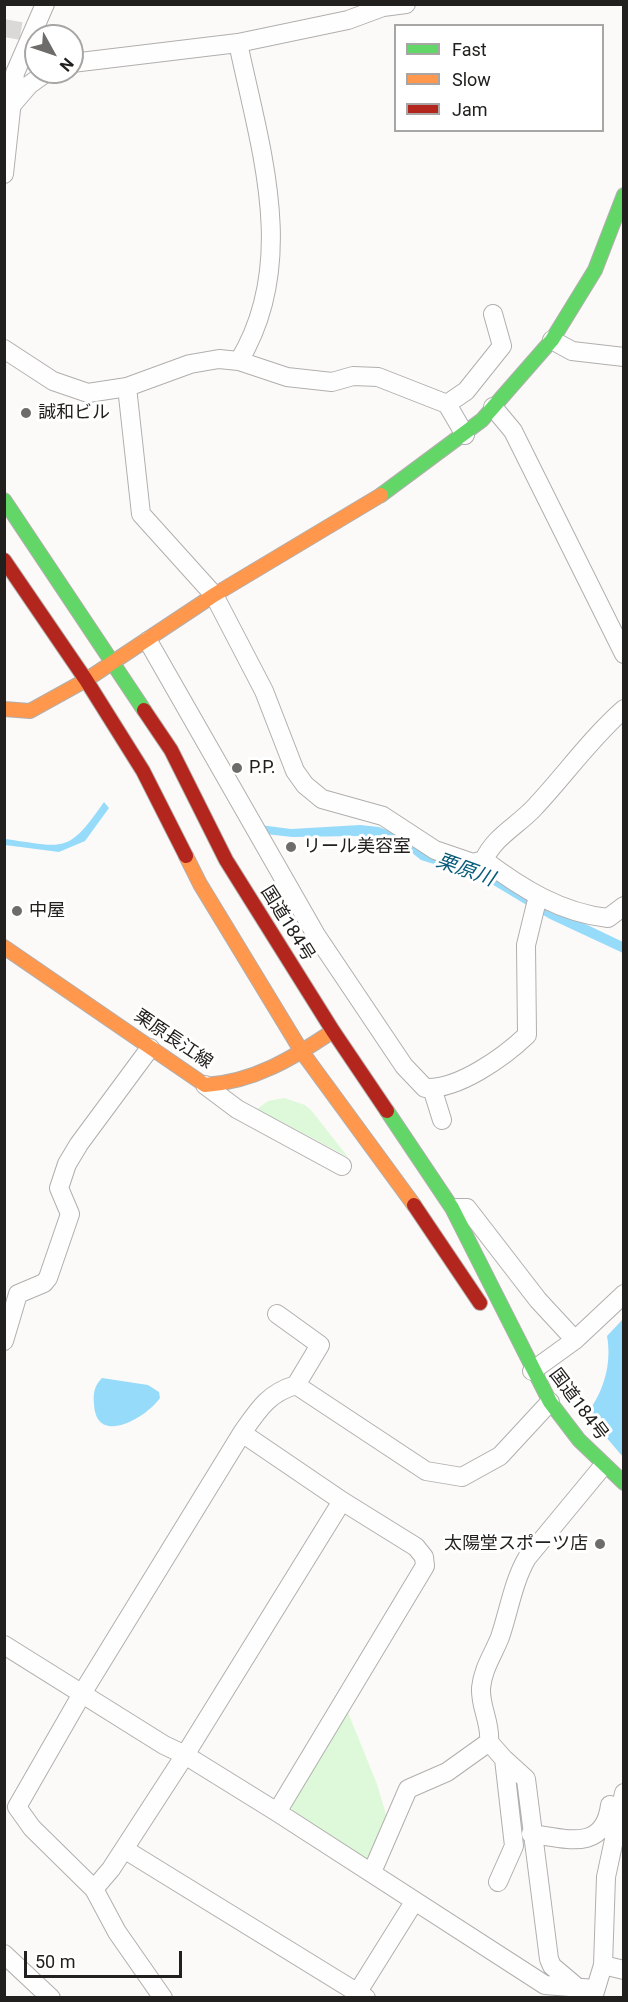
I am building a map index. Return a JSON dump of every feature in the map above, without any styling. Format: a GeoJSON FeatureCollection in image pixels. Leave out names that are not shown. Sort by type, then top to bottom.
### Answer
{"type":"FeatureCollection","features":[{"type":"Feature","properties":{"kind":"main road"},"geometry":{"type":"LineString","coordinates":[[4,709],[30,711],[86,680],[148,641],[214,595],[381,495],[465,435],[552,340],[595,270],[624,195]]}},
{"type":"Feature","properties":{"kind":"main road","name":"国道184号"},"geometry":{"type":"LineString","coordinates":[[4,500],[171,750],[225,860],[333,1031],[452,1208],[532,1371],[550,1402],[579,1440],[603,1466],[624,1483]]}},
{"type":"Feature","properties":{"kind":"main road"},"geometry":{"type":"LineString","coordinates":[[4,560],[86,680],[143,771],[200,884],[302,1052],[423,1217],[485,1310]]}},
{"type":"Feature","properties":{"kind":"main road","name":"栗原長江線"},"geometry":{"type":"LineString","coordinates":[[5,947],[205,1084],[248,1080],[302,1052],[333,1031]]}},
{"type":"Feature","properties":{"kind":"main road","name":"国道184号"},"geometry":{"type":"LineString","coordinates":[[497,1329],[532,1371]]}},
{"type":"Feature","properties":{"kind":"street"},"geometry":{"type":"LineString","coordinates":[[4,174],[8,164],[10,107],[15,73],[26,32],[45,4]]}},
{"type":"Feature","properties":{"kind":"street"},"geometry":{"type":"LineString","coordinates":[[84,62],[238,43],[348,20],[383,5],[406,4]]}},
{"type":"Feature","properties":{"kind":"street"},"geometry":{"type":"LineString","coordinates":[[238,43],[266,178],[271,232],[271,268],[267,298],[253,338],[240,361]]}},
{"type":"Feature","properties":{"kind":"street"},"geometry":{"type":"LineString","coordinates":[[10,107],[30,84]]}},
{"type":"Feature","properties":{"kind":"street"},"geometry":{"type":"LineString","coordinates":[[447,404],[466,391],[502,346],[493,314]]}},
{"type":"Feature","properties":{"kind":"street"},"geometry":{"type":"LineString","coordinates":[[552,340],[572,351],[624,357]]}},
{"type":"Feature","properties":{"kind":"street"},"geometry":{"type":"LineString","coordinates":[[4,349],[53,381],[88,393],[127,387],[190,364],[219,359],[240,361],[287,377],[332,382],[353,376],[378,377],[447,404],[465,435]]}},
{"type":"Feature","properties":{"kind":"street"},"geometry":{"type":"LineString","coordinates":[[127,387],[141,514],[214,595],[264,691],[295,771],[304,785],[322,799],[383,816],[435,850],[473,863],[484,860],[490,847],[534,809],[597,733],[624,709]]}},
{"type":"Feature","properties":{"kind":"street"},"geometry":{"type":"LineString","coordinates":[[493,407],[513,431],[624,654]]}},
{"type":"Feature","properties":{"kind":"street"},"geometry":{"type":"LineString","coordinates":[[148,641],[316,935],[404,1066],[425,1088],[432,1088],[474,1073],[507,1054],[527,1035],[526,945],[535,903]]}},
{"type":"Feature","properties":{"kind":"street"},"geometry":{"type":"LineString","coordinates":[[484,860],[535,903],[585,916],[608,918],[624,906]]}},
{"type":"Feature","properties":{"kind":"street"},"geometry":{"type":"LineString","coordinates":[[4,1341],[18,1294],[44,1283],[48,1278],[64,1235],[70,1214],[59,1188],[67,1164],[150,1048]]}},
{"type":"Feature","properties":{"kind":"street"},"geometry":{"type":"LineString","coordinates":[[205,1084],[237,1109],[342,1166]]}},
{"type":"Feature","properties":{"kind":"street"},"geometry":{"type":"LineString","coordinates":[[432,1088],[442,1120]]}},
{"type":"Feature","properties":{"kind":"street"},"geometry":{"type":"LineString","coordinates":[[452,1208],[467,1208],[538,1300],[575,1341]]}},
{"type":"Feature","properties":{"kind":"street"},"geometry":{"type":"LineString","coordinates":[[532,1371],[575,1341],[624,1294]]}},
{"type":"Feature","properties":{"kind":"street"},"geometry":{"type":"LineString","coordinates":[[163,1998],[117,1932],[94,1889],[10,1805],[83,1692],[242,1433],[266,1398],[296,1385],[320,1345],[277,1314]]}},
{"type":"Feature","properties":{"kind":"street"},"geometry":{"type":"LineString","coordinates":[[296,1385],[426,1471],[462,1477],[500,1456],[550,1402]]}},
{"type":"Feature","properties":{"kind":"street"},"geometry":{"type":"LineString","coordinates":[[242,1433],[342,1501],[416,1547],[424,1557],[425,1566],[277,1812]]}},
{"type":"Feature","properties":{"kind":"street"},"geometry":{"type":"LineString","coordinates":[[588,1991],[552,1966],[549,1959],[531,1834],[526,1779],[489,1742],[490,1726],[482,1710],[484,1668],[499,1640],[518,1574],[527,1558],[603,1466]]}},
{"type":"Feature","properties":{"kind":"street"},"geometry":{"type":"LineString","coordinates":[[94,1889],[111,1869],[185,1755],[342,1501]]}},
{"type":"Feature","properties":{"kind":"street"},"geometry":{"type":"LineString","coordinates":[[4,1645],[372,1872],[541,1991],[588,1991]]}},
{"type":"Feature","properties":{"kind":"street"},"geometry":{"type":"LineString","coordinates":[[372,1872],[408,1789],[447,1772],[489,1742]]}},
{"type":"Feature","properties":{"kind":"street"},"geometry":{"type":"LineString","coordinates":[[498,1882],[514,1846],[504,1759]]}},
{"type":"Feature","properties":{"kind":"street"},"geometry":{"type":"LineString","coordinates":[[531,1834],[573,1840],[591,1838],[603,1826],[618,1792]]}},
{"type":"Feature","properties":{"kind":"street"},"geometry":{"type":"LineString","coordinates":[[588,1991],[603,1965],[606,1877],[617,1858],[614,1831],[618,1792]]}},
{"type":"Feature","properties":{"kind":"street"},"geometry":{"type":"LineString","coordinates":[[124,1849],[359,1996],[414,1902]]}},
{"type":"Feature","properties":{"kind":"street"},"geometry":{"type":"LineString","coordinates":[[4,1954],[51,1998]]}},
{"type":"Feature","properties":{"kind":"street"},"geometry":{"type":"LineString","coordinates":[[603,1965],[624,1970]]}},
{"type":"Feature","properties":{"kind":"green space"},"geometry":{"type":"Polygon","coordinates":[[[284,1098],[305,1105],[311,1110],[348,1157],[257,1109],[268,1101],[284,1098]]]}},
{"type":"Feature","properties":{"kind":"green space"},"geometry":{"type":"Polygon","coordinates":[[[347,1710],[377,1784],[390,1828],[370,1861],[292,1810],[291,1802],[347,1710]]]}},
{"type":"Feature","properties":{"kind":"water"},"geometry":{"type":"Polygon","coordinates":[[[104,802],[109,808],[85,841],[59,852],[5,845],[5,839],[53,845],[63,843],[81,831],[104,802]]]}},
{"type":"Feature","properties":{"kind":"water","name":"栗原川"},"geometry":{"type":"Polygon","coordinates":[[[260,825],[291,829],[360,825],[379,827],[488,871],[577,920],[623,942],[623,953],[550,919],[485,880],[421,860],[406,848],[389,841],[357,836],[292,837],[266,834],[260,825]]]}},
{"type":"Feature","properties":{"kind":"water"},"geometry":{"type":"Polygon","coordinates":[[[623,1319],[623,1457],[588,1416],[588,1412],[594,1404],[605,1376],[608,1356],[607,1336],[623,1319]]]}},
{"type":"Feature","properties":{"kind":"water"},"geometry":{"type":"Polygon","coordinates":[[[102,1378],[148,1385],[159,1392],[160,1398],[133,1420],[122,1425],[103,1424],[97,1417],[94,1400],[96,1387],[102,1378]]]}},
{"type":"Feature","properties":{"kind":"tunnel"},"geometry":{"type":"LineString","coordinates":[[4,28],[21,31]]}},
{"type":"Feature","properties":{"kind":"traffic: fast"},"geometry":{"type":"LineString","coordinates":[[381,495],[482,420],[552,340],[595,270],[624,195]]}},
{"type":"Feature","properties":{"kind":"traffic: fast"},"geometry":{"type":"LineString","coordinates":[[4,500],[144,710]]}},
{"type":"Feature","properties":{"kind":"traffic: fast"},"geometry":{"type":"LineString","coordinates":[[387,1111],[452,1208],[550,1402],[579,1440],[624,1483]]}},
{"type":"Feature","properties":{"kind":"traffic: slow"},"geometry":{"type":"LineString","coordinates":[[4,709],[30,711],[86,680],[214,595],[381,495]]}},
{"type":"Feature","properties":{"kind":"traffic: slow"},"geometry":{"type":"LineString","coordinates":[[186,856],[200,884],[302,1052],[414,1205]]}},
{"type":"Feature","properties":{"kind":"traffic: slow"},"geometry":{"type":"LineString","coordinates":[[4,947],[205,1085],[223,1083],[256,1074],[288,1059],[333,1031]]}},
{"type":"Feature","properties":{"kind":"traffic: jam"},"geometry":{"type":"LineString","coordinates":[[4,560],[86,680],[143,771],[186,856]]}},
{"type":"Feature","properties":{"kind":"traffic: jam"},"geometry":{"type":"LineString","coordinates":[[144,710],[171,750],[226,860],[333,1031],[387,1111]]}},
{"type":"Feature","properties":{"kind":"traffic: jam"},"geometry":{"type":"LineString","coordinates":[[414,1205],[480,1303]]}},
{"type":"Feature","properties":{"kind":"place","name":"誠和ビル"},"geometry":{"type":"Point","coordinates":[26,413]}},
{"type":"Feature","properties":{"kind":"place","name":"P.P."},"geometry":{"type":"Point","coordinates":[237,768]}},
{"type":"Feature","properties":{"kind":"place","name":"リール美容室"},"geometry":{"type":"Point","coordinates":[291,847]}},
{"type":"Feature","properties":{"kind":"place","name":"中屋"},"geometry":{"type":"Point","coordinates":[17,911]}},
{"type":"Feature","properties":{"kind":"place","name":"太陽堂スポーツ店"},"geometry":{"type":"Point","coordinates":[600,1544]}}]}
